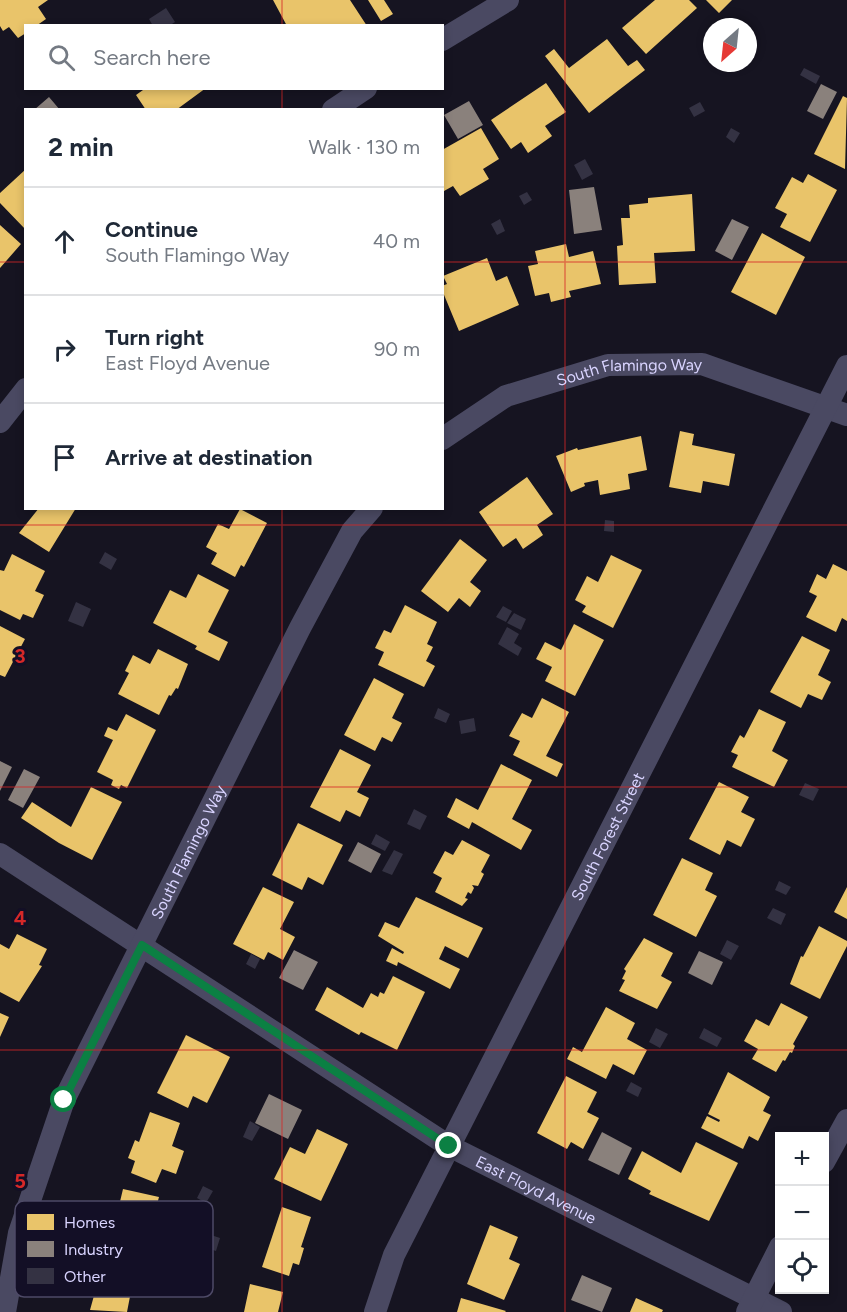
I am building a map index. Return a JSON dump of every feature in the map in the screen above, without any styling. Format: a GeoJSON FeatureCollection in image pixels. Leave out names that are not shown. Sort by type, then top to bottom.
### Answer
{"type":"FeatureCollection","features":[{"type":"Feature","properties":{"kind":"street"},"geometry":{"type":"LineString","coordinates":[[444,39],[508,0]]}},
{"type":"Feature","properties":{"kind":"street"},"geometry":{"type":"LineString","coordinates":[[336,108],[363,90]]}},
{"type":"Feature","properties":{"kind":"street","name":"South Flamingo Way"},"geometry":{"type":"LineString","coordinates":[[444,438],[506,396],[608,365],[702,364],[837,410]]}},
{"type":"Feature","properties":{"kind":"street","name":"South Forest Street"},"geometry":{"type":"LineString","coordinates":[[375,1312],[394,1255],[449,1146],[837,410],[847,366]]}},
{"type":"Feature","properties":{"kind":"street"},"geometry":{"type":"LineString","coordinates":[[0,422],[24,392]]}},
{"type":"Feature","properties":{"kind":"street","name":"South Flamingo Way"},"geometry":{"type":"LineString","coordinates":[[30,1201],[64,1100],[300,628],[352,531],[370,510]]}},
{"type":"Feature","properties":{"kind":"street","name":"East Floyd Avenue"},"geometry":{"type":"LineString","coordinates":[[0,854],[449,1146],[750,1305],[781,1312]]}},
{"type":"Feature","properties":{"kind":"street"},"geometry":{"type":"LineString","coordinates":[[829,1154],[847,1120]]}},
{"type":"Feature","properties":{"kind":"street","name":"South Flamingo Way"},"geometry":{"type":"LineString","coordinates":[[5,1312],[15,1256]]}},
{"type":"Feature","properties":{"kind":"street"},"geometry":{"type":"LineString","coordinates":[[750,1305],[775,1257]]}},
{"type":"Feature","properties":{"kind":"building: Homes"},"geometry":{"type":"Polygon","coordinates":[[[0,0],[48,0],[38,7],[46,19],[39,24],[24,24],[24,34],[18,38],[9,27],[3,31],[0,26],[0,0]]]}},
{"type":"Feature","properties":{"kind":"building: Homes"},"geometry":{"type":"Polygon","coordinates":[[[273,0],[350,0],[366,24],[286,24],[273,0]]]}},
{"type":"Feature","properties":{"kind":"building: Homes"},"geometry":{"type":"Polygon","coordinates":[[[368,0],[384,0],[393,14],[381,21],[368,0]]]}},
{"type":"Feature","properties":{"kind":"building: Homes"},"geometry":{"type":"Polygon","coordinates":[[[655,0],[689,0],[697,8],[646,54],[622,28],[655,0]]]}},
{"type":"Feature","properties":{"kind":"building: Homes"},"geometry":{"type":"Polygon","coordinates":[[[706,0],[732,0],[719,13],[706,0]]]}},
{"type":"Feature","properties":{"kind":"building: Homes"},"geometry":{"type":"Polygon","coordinates":[[[607,39],[628,66],[637,60],[645,70],[589,113],[545,56],[554,49],[569,68],[607,39]]]}},
{"type":"Feature","properties":{"kind":"building: Homes"},"geometry":{"type":"Polygon","coordinates":[[[546,83],[566,112],[545,126],[552,136],[528,153],[521,142],[511,149],[491,120],[546,83]]]}},
{"type":"Feature","properties":{"kind":"building: Homes"},"geometry":{"type":"Polygon","coordinates":[[[143,90],[203,90],[179,108],[145,108],[136,95],[143,90]]]}},
{"type":"Feature","properties":{"kind":"building: Homes"},"geometry":{"type":"Polygon","coordinates":[[[843,96],[847,98],[845,169],[814,154],[843,96]]]}},
{"type":"Feature","properties":{"kind":"building: Homes"},"geometry":{"type":"Polygon","coordinates":[[[481,128],[499,159],[483,169],[489,179],[460,196],[453,186],[444,191],[444,149],[481,128]]]}},
{"type":"Feature","properties":{"kind":"building: Homes"},"geometry":{"type":"Polygon","coordinates":[[[24,171],[24,228],[0,203],[0,193],[24,171]]]}},
{"type":"Feature","properties":{"kind":"building: Homes"},"geometry":{"type":"Polygon","coordinates":[[[808,174],[837,190],[810,242],[780,227],[787,214],[775,208],[792,177],[803,183],[808,174]]]}},
{"type":"Feature","properties":{"kind":"building: Homes"},"geometry":{"type":"Polygon","coordinates":[[[692,194],[695,251],[654,253],[656,283],[619,285],[617,246],[623,245],[621,218],[630,218],[629,205],[648,203],[648,198],[692,194]]]}},
{"type":"Feature","properties":{"kind":"building: Homes"},"geometry":{"type":"Polygon","coordinates":[[[0,225],[21,244],[0,268],[0,225]]]}},
{"type":"Feature","properties":{"kind":"building: Homes"},"geometry":{"type":"Polygon","coordinates":[[[762,233],[805,257],[776,315],[731,292],[762,233]]]}},
{"type":"Feature","properties":{"kind":"building: Homes"},"geometry":{"type":"Polygon","coordinates":[[[566,244],[569,257],[593,251],[601,284],[569,291],[571,297],[551,302],[549,293],[535,296],[528,266],[538,264],[535,251],[566,244]]]}},
{"type":"Feature","properties":{"kind":"building: Homes"},"geometry":{"type":"Polygon","coordinates":[[[487,258],[496,281],[507,276],[519,305],[459,331],[444,295],[444,285],[447,284],[444,276],[487,258]]]}},
{"type":"Feature","properties":{"kind":"building: Homes"},"geometry":{"type":"Polygon","coordinates":[[[680,431],[694,434],[692,445],[735,454],[729,486],[703,481],[701,493],[669,487],[680,431]]]}},
{"type":"Feature","properties":{"kind":"building: Homes"},"geometry":{"type":"Polygon","coordinates":[[[641,436],[647,470],[628,474],[630,489],[600,495],[598,480],[584,483],[585,486],[571,492],[556,456],[577,448],[578,450],[641,436]]]}},
{"type":"Feature","properties":{"kind":"building: Homes"},"geometry":{"type":"Polygon","coordinates":[[[527,477],[553,514],[537,525],[543,535],[523,549],[516,538],[503,547],[479,512],[527,477]]]}},
{"type":"Feature","properties":{"kind":"building: Homes"},"geometry":{"type":"Polygon","coordinates":[[[37,510],[75,510],[49,552],[19,533],[37,510]]]}},
{"type":"Feature","properties":{"kind":"building: Homes"},"geometry":{"type":"Polygon","coordinates":[[[239,510],[267,523],[244,567],[241,565],[235,577],[211,564],[217,553],[206,547],[218,524],[229,529],[239,510]]]}},
{"type":"Feature","properties":{"kind":"building: Homes"},"geometry":{"type":"Polygon","coordinates":[[[460,539],[487,560],[470,582],[481,591],[470,607],[459,598],[448,612],[421,591],[460,539]]]}},
{"type":"Feature","properties":{"kind":"building: Homes"},"geometry":{"type":"Polygon","coordinates":[[[12,554],[45,571],[35,591],[44,595],[33,618],[23,614],[20,620],[0,610],[0,570],[4,571],[12,554]]]}},
{"type":"Feature","properties":{"kind":"building: Homes"},"geometry":{"type":"Polygon","coordinates":[[[611,555],[642,570],[613,628],[582,612],[586,606],[575,600],[587,576],[598,582],[611,555]]]}},
{"type":"Feature","properties":{"kind":"building: Homes"},"geometry":{"type":"Polygon","coordinates":[[[833,564],[847,571],[847,621],[842,618],[836,632],[806,617],[817,596],[809,592],[817,574],[826,579],[833,564]]]}},
{"type":"Feature","properties":{"kind":"building: Homes"},"geometry":{"type":"Polygon","coordinates":[[[198,574],[229,590],[208,632],[228,642],[219,661],[195,649],[197,646],[153,623],[170,590],[186,598],[198,574]]]}},
{"type":"Feature","properties":{"kind":"building: Homes"},"geometry":{"type":"Polygon","coordinates":[[[405,605],[437,622],[427,644],[433,647],[426,661],[435,666],[424,687],[378,665],[384,652],[375,648],[384,630],[391,633],[405,605]]]}},
{"type":"Feature","properties":{"kind":"building: Homes"},"geometry":{"type":"Polygon","coordinates":[[[574,624],[604,640],[575,696],[545,681],[552,667],[536,659],[545,642],[561,650],[574,624]]]}},
{"type":"Feature","properties":{"kind":"building: Homes"},"geometry":{"type":"Polygon","coordinates":[[[0,626],[25,639],[5,677],[0,675],[0,626]]]}},
{"type":"Feature","properties":{"kind":"building: Homes"},"geometry":{"type":"Polygon","coordinates":[[[802,636],[830,650],[818,675],[831,682],[822,700],[808,694],[801,708],[770,692],[802,636]]]}},
{"type":"Feature","properties":{"kind":"building: Homes"},"geometry":{"type":"Polygon","coordinates":[[[158,649],[188,664],[178,689],[176,688],[171,696],[169,695],[159,715],[118,694],[129,673],[125,671],[133,655],[150,664],[158,649]]]}},
{"type":"Feature","properties":{"kind":"building: Homes"},"geometry":{"type":"Polygon","coordinates":[[[374,678],[404,694],[392,718],[402,723],[392,742],[382,737],[375,751],[344,735],[374,678]]]}},
{"type":"Feature","properties":{"kind":"building: Homes"},"geometry":{"type":"Polygon","coordinates":[[[542,698],[569,712],[546,756],[563,764],[557,777],[513,755],[520,741],[509,736],[522,713],[532,718],[542,698]]]}},
{"type":"Feature","properties":{"kind":"building: Homes"},"geometry":{"type":"Polygon","coordinates":[[[759,709],[786,722],[772,751],[788,760],[774,787],[732,767],[738,755],[731,752],[740,735],[744,738],[759,709]]]}},
{"type":"Feature","properties":{"kind":"building: Homes"},"geometry":{"type":"Polygon","coordinates":[[[126,714],[156,730],[127,788],[121,785],[119,789],[111,785],[113,780],[97,772],[113,740],[104,736],[108,727],[117,731],[126,714]]]}},
{"type":"Feature","properties":{"kind":"building: Homes"},"geometry":{"type":"Polygon","coordinates":[[[340,749],[371,765],[357,792],[369,798],[360,817],[346,810],[340,822],[310,807],[340,749]]]}},
{"type":"Feature","properties":{"kind":"building: Homes"},"geometry":{"type":"Polygon","coordinates":[[[501,764],[532,780],[512,819],[532,830],[521,850],[472,822],[469,829],[447,817],[456,798],[478,810],[501,764]]]}},
{"type":"Feature","properties":{"kind":"building: Homes"},"geometry":{"type":"Polygon","coordinates":[[[719,782],[749,797],[741,812],[755,819],[741,847],[727,840],[720,855],[689,839],[719,782]]]}},
{"type":"Feature","properties":{"kind":"building: Homes"},"geometry":{"type":"Polygon","coordinates":[[[91,787],[122,802],[92,860],[59,843],[21,818],[32,802],[71,827],[91,787]]]}},
{"type":"Feature","properties":{"kind":"building: Homes"},"geometry":{"type":"Polygon","coordinates":[[[298,823],[343,845],[323,885],[308,877],[302,890],[272,875],[298,823]]]}},
{"type":"Feature","properties":{"kind":"building: Homes"},"geometry":{"type":"Polygon","coordinates":[[[462,840],[490,855],[481,872],[484,874],[478,886],[472,885],[474,888],[471,894],[468,892],[465,898],[468,899],[462,906],[435,892],[442,878],[433,873],[445,851],[453,855],[462,840]]]}},
{"type":"Feature","properties":{"kind":"building: Homes"},"geometry":{"type":"Polygon","coordinates":[[[682,858],[713,873],[705,890],[717,896],[696,937],[653,915],[682,858]]]}},
{"type":"Feature","properties":{"kind":"building: Homes"},"geometry":{"type":"Polygon","coordinates":[[[263,887],[294,902],[280,929],[295,937],[283,960],[268,952],[264,960],[233,944],[263,887]]]}},
{"type":"Feature","properties":{"kind":"building: Homes"},"geometry":{"type":"Polygon","coordinates":[[[847,887],[847,919],[834,912],[847,887]]]}},
{"type":"Feature","properties":{"kind":"building: Homes"},"geometry":{"type":"Polygon","coordinates":[[[416,897],[483,928],[468,958],[445,946],[439,959],[460,969],[450,989],[398,962],[397,966],[386,961],[392,948],[403,954],[404,952],[378,936],[385,922],[399,928],[416,897]]]}},
{"type":"Feature","properties":{"kind":"building: Homes"},"geometry":{"type":"Polygon","coordinates":[[[819,926],[847,941],[847,946],[820,999],[790,984],[801,956],[803,957],[819,926]]]}},
{"type":"Feature","properties":{"kind":"building: Homes"},"geometry":{"type":"Polygon","coordinates":[[[17,934],[47,949],[39,965],[42,966],[19,1002],[0,992],[0,944],[9,949],[17,934]]]}},
{"type":"Feature","properties":{"kind":"building: Homes"},"geometry":{"type":"Polygon","coordinates":[[[644,938],[673,953],[661,976],[672,982],[657,1009],[619,991],[625,980],[622,979],[626,971],[624,969],[644,938]]]}},
{"type":"Feature","properties":{"kind":"building: Homes"},"geometry":{"type":"Polygon","coordinates":[[[393,976],[425,992],[397,1050],[361,1032],[359,1035],[315,1010],[327,987],[363,1008],[371,993],[378,997],[380,992],[384,994],[393,976]]]}},
{"type":"Feature","properties":{"kind":"building: Homes"},"geometry":{"type":"Polygon","coordinates":[[[781,1003],[808,1017],[793,1044],[795,1046],[792,1053],[790,1052],[785,1061],[783,1060],[776,1072],[752,1059],[758,1049],[744,1041],[756,1019],[769,1026],[781,1003]]]}},
{"type":"Feature","properties":{"kind":"building: Homes"},"geometry":{"type":"Polygon","coordinates":[[[606,1007],[635,1023],[627,1039],[647,1050],[634,1075],[613,1064],[606,1079],[567,1059],[573,1047],[582,1052],[606,1007]]]}},
{"type":"Feature","properties":{"kind":"building: Homes"},"geometry":{"type":"Polygon","coordinates":[[[0,1013],[9,1017],[0,1037],[0,1013]]]}},
{"type":"Feature","properties":{"kind":"building: Homes"},"geometry":{"type":"Polygon","coordinates":[[[186,1035],[230,1057],[207,1103],[193,1096],[188,1108],[157,1093],[186,1035]]]}},
{"type":"Feature","properties":{"kind":"building: Homes"},"geometry":{"type":"Polygon","coordinates":[[[728,1072],[770,1097],[763,1111],[771,1115],[758,1141],[749,1136],[743,1149],[701,1128],[707,1116],[719,1122],[720,1120],[708,1114],[728,1072]]]}},
{"type":"Feature","properties":{"kind":"building: Homes"},"geometry":{"type":"Polygon","coordinates":[[[566,1076],[597,1092],[587,1112],[599,1118],[583,1149],[571,1142],[567,1149],[537,1133],[566,1076]]]}},
{"type":"Feature","properties":{"kind":"building: Homes"},"geometry":{"type":"Polygon","coordinates":[[[150,1112],[180,1123],[172,1146],[184,1151],[176,1174],[162,1169],[156,1183],[131,1173],[135,1161],[128,1158],[135,1140],[139,1142],[150,1112]]]}},
{"type":"Feature","properties":{"kind":"building: Homes"},"geometry":{"type":"Polygon","coordinates":[[[317,1129],[348,1144],[321,1201],[274,1179],[290,1147],[305,1154],[317,1129]]]}},
{"type":"Feature","properties":{"kind":"building: Homes"},"geometry":{"type":"Polygon","coordinates":[[[696,1142],[738,1163],[709,1221],[649,1194],[651,1191],[628,1179],[642,1151],[681,1173],[696,1142]]]}},
{"type":"Feature","properties":{"kind":"building: Homes"},"geometry":{"type":"Polygon","coordinates":[[[123,1189],[159,1197],[158,1201],[120,1201],[123,1189]]]}},
{"type":"Feature","properties":{"kind":"building: Homes"},"geometry":{"type":"Polygon","coordinates":[[[282,1207],[311,1217],[301,1247],[304,1248],[299,1265],[293,1263],[289,1276],[262,1267],[282,1207]]]}},
{"type":"Feature","properties":{"kind":"building: Homes"},"geometry":{"type":"Polygon","coordinates":[[[490,1225],[518,1237],[509,1259],[520,1264],[504,1300],[467,1284],[490,1225]]]}},
{"type":"Feature","properties":{"kind":"building: Homes"},"geometry":{"type":"Polygon","coordinates":[[[250,1284],[283,1292],[278,1312],[244,1312],[250,1284]]]}},
{"type":"Feature","properties":{"kind":"building: Homes"},"geometry":{"type":"Polygon","coordinates":[[[94,1297],[130,1297],[127,1312],[90,1310],[94,1297]]]}},
{"type":"Feature","properties":{"kind":"building: Homes"},"geometry":{"type":"Polygon","coordinates":[[[461,1298],[506,1311],[457,1312],[461,1298]]]}},
{"type":"Feature","properties":{"kind":"building: Homes"},"geometry":{"type":"Polygon","coordinates":[[[636,1298],[663,1310],[662,1312],[630,1312],[636,1298]]]}},
{"type":"Feature","properties":{"kind":"building: Industry"},"geometry":{"type":"Polygon","coordinates":[[[821,84],[837,92],[823,119],[807,111],[821,84]]]}},
{"type":"Feature","properties":{"kind":"building: Industry"},"geometry":{"type":"Polygon","coordinates":[[[49,97],[58,108],[36,108],[49,97]]]}},
{"type":"Feature","properties":{"kind":"building: Industry"},"geometry":{"type":"Polygon","coordinates":[[[469,101],[483,125],[458,139],[444,115],[469,101]]]}},
{"type":"Feature","properties":{"kind":"building: Industry"},"geometry":{"type":"Polygon","coordinates":[[[594,187],[602,230],[574,234],[569,190],[594,187]]]}},
{"type":"Feature","properties":{"kind":"building: Industry"},"geometry":{"type":"Polygon","coordinates":[[[732,219],[749,227],[732,260],[715,251],[732,219]]]}},
{"type":"Feature","properties":{"kind":"building: Industry"},"geometry":{"type":"Polygon","coordinates":[[[0,761],[12,767],[0,791],[0,761]]]}},
{"type":"Feature","properties":{"kind":"building: Industry"},"geometry":{"type":"Polygon","coordinates":[[[24,769],[40,777],[23,808],[8,800],[24,769]]]}},
{"type":"Feature","properties":{"kind":"building: Industry"},"geometry":{"type":"Polygon","coordinates":[[[358,842],[381,854],[371,873],[348,861],[358,842]]]}},
{"type":"Feature","properties":{"kind":"building: Industry"},"geometry":{"type":"Polygon","coordinates":[[[294,950],[318,962],[303,990],[279,978],[294,950]]]}},
{"type":"Feature","properties":{"kind":"building: Industry"},"geometry":{"type":"Polygon","coordinates":[[[699,951],[723,962],[712,985],[688,973],[699,951]]]}},
{"type":"Feature","properties":{"kind":"building: Industry"},"geometry":{"type":"Polygon","coordinates":[[[269,1094],[302,1110],[288,1139],[255,1123],[269,1094]]]}},
{"type":"Feature","properties":{"kind":"building: Industry"},"geometry":{"type":"Polygon","coordinates":[[[602,1132],[632,1148],[619,1175],[588,1160],[602,1132]]]}},
{"type":"Feature","properties":{"kind":"building: Industry"},"geometry":{"type":"Polygon","coordinates":[[[582,1275],[612,1288],[602,1312],[571,1300],[582,1275]]]}},
{"type":"Feature","properties":{"kind":"building: Other"},"geometry":{"type":"Polygon","coordinates":[[[166,8],[175,22],[152,24],[149,19],[166,8]]]}},
{"type":"Feature","properties":{"kind":"building: Other"},"geometry":{"type":"Polygon","coordinates":[[[804,68],[820,76],[816,84],[800,75],[804,68]]]}},
{"type":"Feature","properties":{"kind":"building: Other"},"geometry":{"type":"Polygon","coordinates":[[[700,102],[705,111],[694,117],[689,108],[700,102]]]}},
{"type":"Feature","properties":{"kind":"building: Other"},"geometry":{"type":"Polygon","coordinates":[[[731,128],[740,133],[734,143],[726,137],[731,128]]]}},
{"type":"Feature","properties":{"kind":"building: Other"},"geometry":{"type":"Polygon","coordinates":[[[585,159],[593,174],[582,180],[574,165],[585,159]]]}},
{"type":"Feature","properties":{"kind":"building: Other"},"geometry":{"type":"Polygon","coordinates":[[[527,192],[532,200],[524,205],[519,196],[527,192]]]}},
{"type":"Feature","properties":{"kind":"building: Other"},"geometry":{"type":"Polygon","coordinates":[[[500,219],[505,231],[497,235],[491,224],[500,219]]]}},
{"type":"Feature","properties":{"kind":"building: Other"},"geometry":{"type":"Polygon","coordinates":[[[605,520],[614,521],[614,532],[604,531],[605,520]]]}},
{"type":"Feature","properties":{"kind":"building: Other"},"geometry":{"type":"Polygon","coordinates":[[[105,552],[117,559],[111,570],[99,563],[105,552]]]}},
{"type":"Feature","properties":{"kind":"building: Other"},"geometry":{"type":"Polygon","coordinates":[[[76,602],[91,609],[83,627],[68,621],[76,602]]]}},
{"type":"Feature","properties":{"kind":"building: Other"},"geometry":{"type":"Polygon","coordinates":[[[503,606],[512,611],[506,622],[496,617],[503,606]]]}},
{"type":"Feature","properties":{"kind":"building: Other"},"geometry":{"type":"Polygon","coordinates":[[[514,613],[526,619],[521,630],[507,623],[514,613]]]}},
{"type":"Feature","properties":{"kind":"building: Other"},"geometry":{"type":"Polygon","coordinates":[[[507,627],[519,634],[514,643],[522,648],[518,656],[498,644],[507,627]]]}},
{"type":"Feature","properties":{"kind":"building: Other"},"geometry":{"type":"Polygon","coordinates":[[[438,708],[450,714],[446,723],[434,718],[438,708]]]}},
{"type":"Feature","properties":{"kind":"building: Other"},"geometry":{"type":"Polygon","coordinates":[[[474,718],[476,731],[461,734],[459,721],[474,718]]]}},
{"type":"Feature","properties":{"kind":"building: Other"},"geometry":{"type":"Polygon","coordinates":[[[805,783],[819,789],[813,801],[799,795],[805,783]]]}},
{"type":"Feature","properties":{"kind":"building: Other"},"geometry":{"type":"Polygon","coordinates":[[[414,809],[427,816],[420,830],[407,824],[414,809]]]}},
{"type":"Feature","properties":{"kind":"building: Other"},"geometry":{"type":"Polygon","coordinates":[[[376,834],[390,842],[385,851],[371,844],[376,834]]]}},
{"type":"Feature","properties":{"kind":"building: Other"},"geometry":{"type":"Polygon","coordinates":[[[394,850],[403,854],[392,875],[382,871],[394,850]]]}},
{"type":"Feature","properties":{"kind":"building: Other"},"geometry":{"type":"Polygon","coordinates":[[[779,881],[791,887],[786,895],[775,890],[779,881]]]}},
{"type":"Feature","properties":{"kind":"building: Other"},"geometry":{"type":"Polygon","coordinates":[[[773,908],[786,914],[781,925],[767,918],[773,908]]]}},
{"type":"Feature","properties":{"kind":"building: Other"},"geometry":{"type":"Polygon","coordinates":[[[727,940],[739,946],[731,960],[720,954],[727,940]]]}},
{"type":"Feature","properties":{"kind":"building: Other"},"geometry":{"type":"Polygon","coordinates":[[[251,954],[260,959],[255,969],[246,964],[251,954]]]}},
{"type":"Feature","properties":{"kind":"building: Other"},"geometry":{"type":"Polygon","coordinates":[[[656,1028],[668,1034],[660,1048],[649,1042],[656,1028]]]}},
{"type":"Feature","properties":{"kind":"building: Other"},"geometry":{"type":"Polygon","coordinates":[[[704,1028],[722,1038],[717,1047],[699,1038],[704,1028]]]}},
{"type":"Feature","properties":{"kind":"building: Other"},"geometry":{"type":"Polygon","coordinates":[[[631,1082],[642,1088],[638,1097],[626,1091],[631,1082]]]}},
{"type":"Feature","properties":{"kind":"building: Other"},"geometry":{"type":"Polygon","coordinates":[[[250,1121],[260,1127],[252,1141],[243,1137],[250,1121]]]}},
{"type":"Feature","properties":{"kind":"building: Other"},"geometry":{"type":"Polygon","coordinates":[[[203,1186],[213,1191],[207,1201],[197,1198],[203,1186]]]}},
{"type":"Feature","properties":{"kind":"building: Other"},"geometry":{"type":"Polygon","coordinates":[[[213,1236],[220,1238],[216,1251],[213,1250],[213,1236]]]}},
{"type":"Feature","properties":{"kind":"route"},"geometry":{"type":"LineString","coordinates":[[64,1100],[142,945],[449,1146]]}}]}
